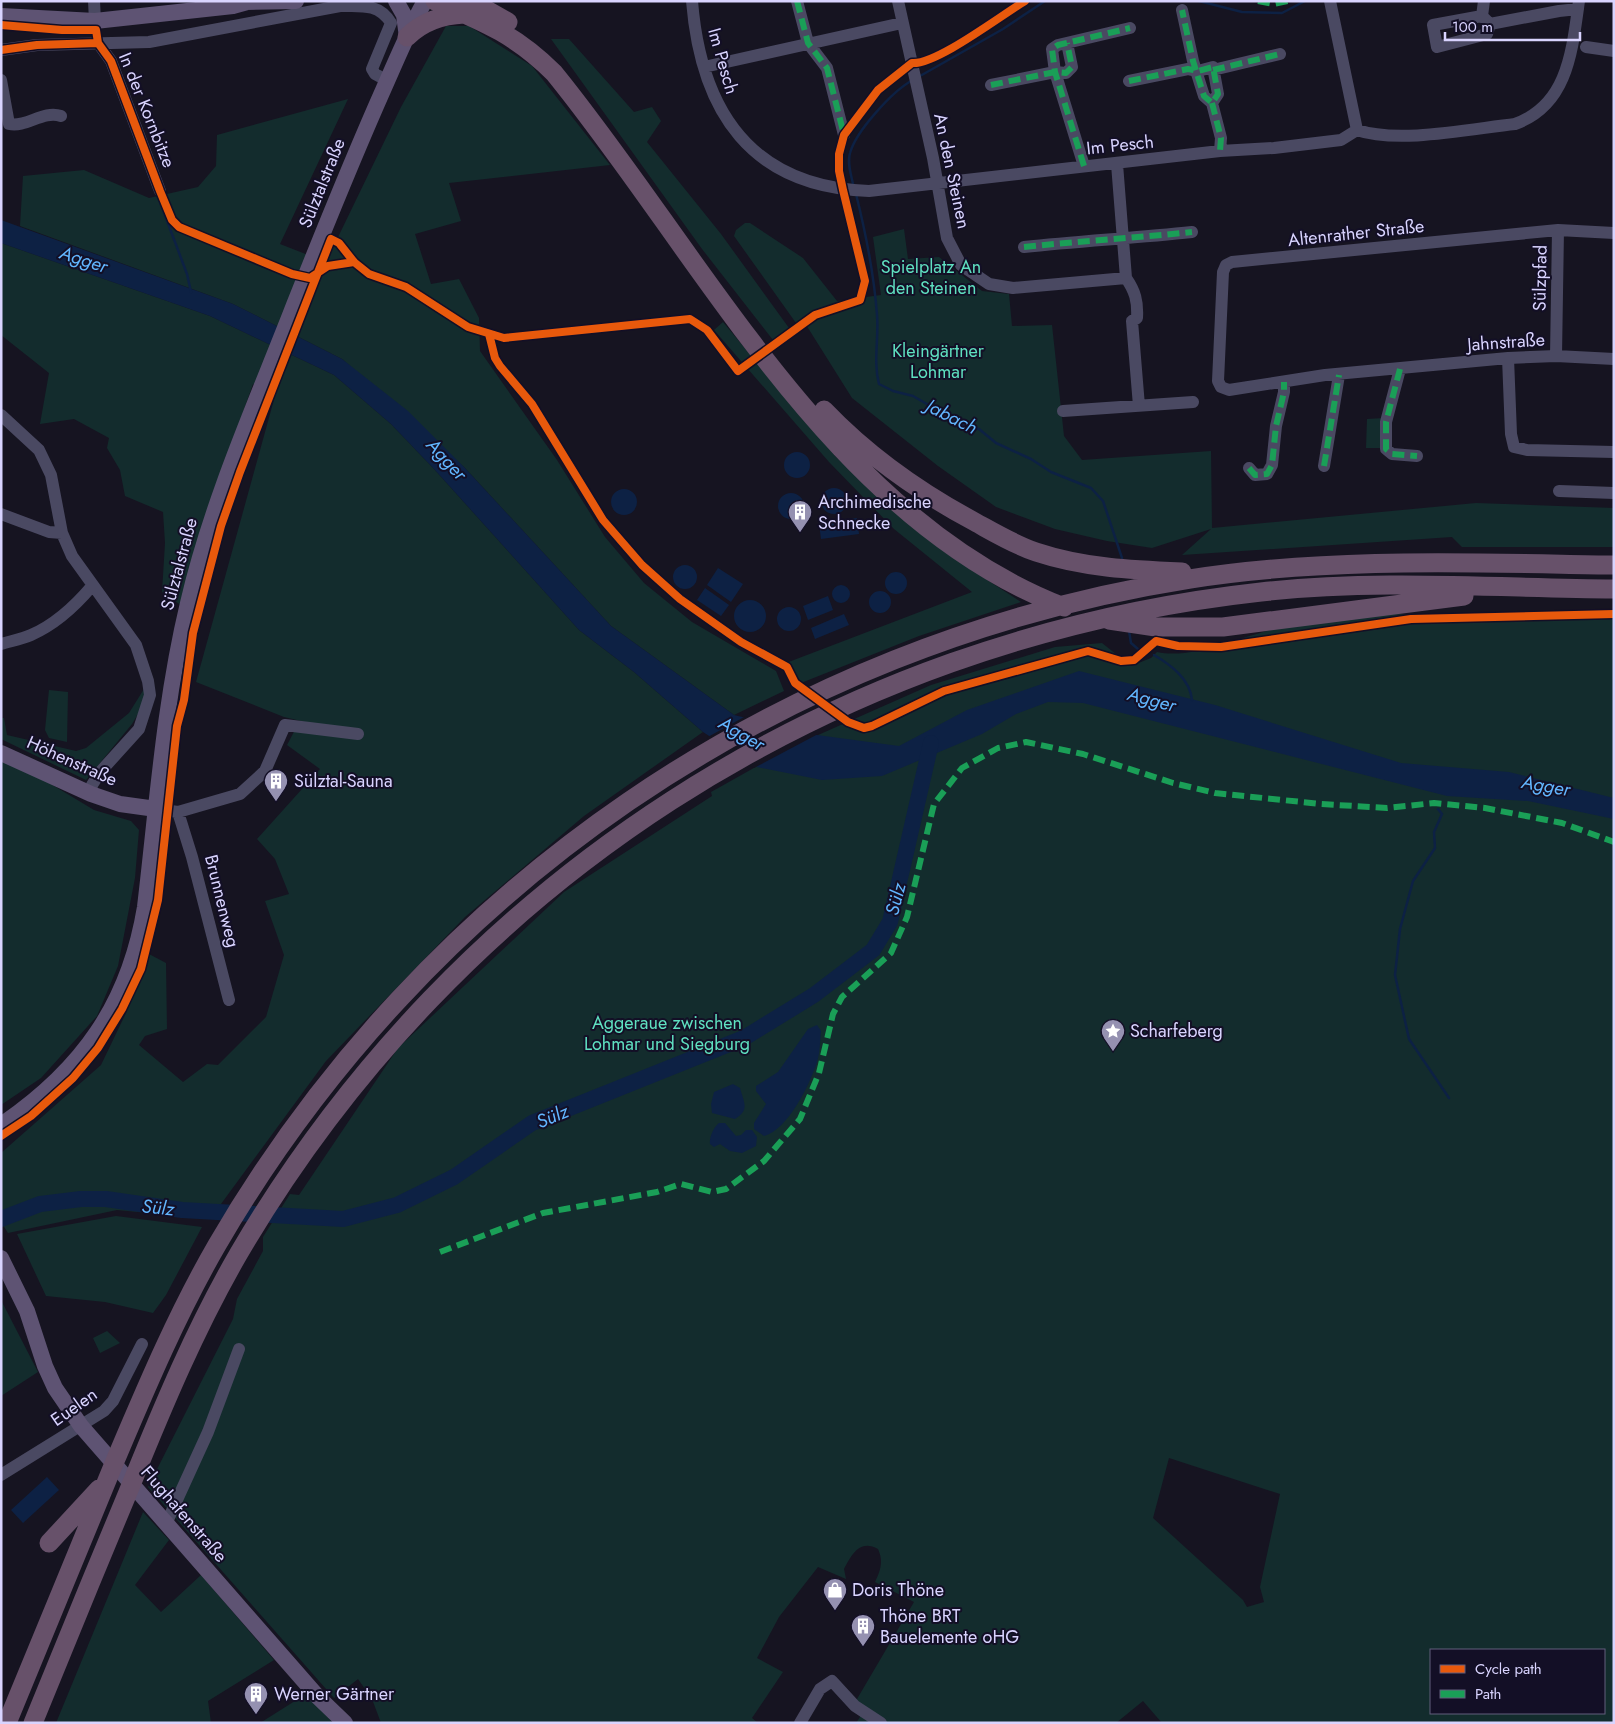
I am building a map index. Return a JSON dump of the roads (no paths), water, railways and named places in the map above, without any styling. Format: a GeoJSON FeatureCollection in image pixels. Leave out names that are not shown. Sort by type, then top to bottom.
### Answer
{"type":"FeatureCollection","features":[{"type":"Feature","properties":{"kind":"highway"},"geometry":{"type":"LineString","coordinates":[[435,1],[473,5],[554,74],[823,427],[891,496],[947,542],[1007,580],[1047,600],[1112,620],[1163,628],[1223,627],[1520,588]]}},
{"type":"Feature","properties":{"kind":"highway"},"geometry":{"type":"LineString","coordinates":[[407,37],[427,22],[452,15],[473,5]]}},
{"type":"Feature","properties":{"kind":"highway"},"geometry":{"type":"LineString","coordinates":[[773,361],[840,427],[875,457],[947,507],[1002,537],[1035,552],[1105,568],[1226,574]]}},
{"type":"Feature","properties":{"kind":"highway"},"geometry":{"type":"LineString","coordinates":[[7,1723],[152,1374],[214,1251],[259,1177],[334,1073],[375,1024],[458,938],[512,889],[618,807],[672,772],[764,718],[898,657],[977,629],[1039,611],[1132,589],[1226,574],[1313,566],[1374,563],[1614,565]]}},
{"type":"Feature","properties":{"kind":"highway"},"geometry":{"type":"LineString","coordinates":[[33,1723],[173,1383],[237,1257],[287,1176],[363,1074],[404,1026],[460,968],[541,895],[591,855],[693,785],[767,743],[839,707],[910,677],[981,651],[1057,629],[1140,610],[1263,592],[1316,588],[1432,586],[1614,589]]}},
{"type":"Feature","properties":{"kind":"highway"},"geometry":{"type":"LineString","coordinates":[[48,1544],[108,1479]]}},
{"type":"Feature","properties":{"kind":"main road"},"geometry":{"type":"LineString","coordinates":[[1,16],[95,22],[233,6],[248,2],[296,1]]}},
{"type":"Feature","properties":{"kind":"main road"},"geometry":{"type":"LineString","coordinates":[[396,1],[404,16],[407,37]]}},
{"type":"Feature","properties":{"kind":"main road","name":"Sülztalstraße"},"geometry":{"type":"LineString","coordinates":[[1,1125],[42,1096],[68,1070],[97,1033],[121,989],[140,933],[164,737],[187,604],[214,512],[314,256],[407,37],[425,1]]}},
{"type":"Feature","properties":{"kind":"main road","name":"Höhenstraße"},"geometry":{"type":"LineString","coordinates":[[1,752],[90,794],[120,804],[156,809]]}},
{"type":"Feature","properties":{"kind":"main road","name":"Flughafenstraße"},"geometry":{"type":"LineString","coordinates":[[1,1258],[27,1311],[45,1366],[55,1388],[81,1426],[318,1697],[345,1723]]}},
{"type":"Feature","properties":{"kind":"street"},"geometry":{"type":"LineString","coordinates":[[94,1],[95,22]]}},
{"type":"Feature","properties":{"kind":"street","name":"Im Pesch"},"geometry":{"type":"LineString","coordinates":[[692,1],[696,42],[708,84],[720,110],[742,140],[769,164],[804,181],[855,191],[1117,164],[1220,150],[1274,148],[1341,140],[1357,130]]}},
{"type":"Feature","properties":{"kind":"street"},"geometry":{"type":"LineString","coordinates":[[797,1],[808,43],[828,68],[844,135]]}},
{"type":"Feature","properties":{"kind":"street","name":"An den Steinen"},"geometry":{"type":"LineString","coordinates":[[898,1],[937,182],[947,238],[961,266],[989,284],[1013,288],[1126,278]]}},
{"type":"Feature","properties":{"kind":"street"},"geometry":{"type":"LineString","coordinates":[[1330,1],[1357,130],[1373,136],[1394,136],[1515,124],[1532,118],[1549,103],[1561,85],[1572,45],[1578,5],[1559,11],[1486,20],[1484,1]]}},
{"type":"Feature","properties":{"kind":"street"},"geometry":{"type":"LineString","coordinates":[[1,50],[37,45],[149,42],[340,6],[371,6],[386,14],[391,23],[372,69],[375,74],[388,81]]}},
{"type":"Feature","properties":{"kind":"street"},"geometry":{"type":"LineString","coordinates":[[1182,10],[1193,61],[1198,71],[1204,96],[1212,103],[1221,138],[1220,150]]}},
{"type":"Feature","properties":{"kind":"street"},"geometry":{"type":"LineString","coordinates":[[704,67],[902,23]]}},
{"type":"Feature","properties":{"kind":"street"},"geometry":{"type":"LineString","coordinates":[[1084,166],[1055,72],[1052,49],[1067,42],[1130,28]]}},
{"type":"Feature","properties":{"kind":"street"},"geometry":{"type":"LineString","coordinates":[[991,85],[1055,72],[1066,73],[1072,67],[1067,42]]}},
{"type":"Feature","properties":{"kind":"street","name":"In der Kornbitze"},"geometry":{"type":"LineString","coordinates":[[98,43],[111,61],[160,191]]}},
{"type":"Feature","properties":{"kind":"street"},"geometry":{"type":"LineString","coordinates":[[1586,46],[1614,51]]}},
{"type":"Feature","properties":{"kind":"street"},"geometry":{"type":"LineString","coordinates":[[1213,70],[1280,54]]}},
{"type":"Feature","properties":{"kind":"street"},"geometry":{"type":"LineString","coordinates":[[1129,81],[1188,69],[1198,71],[1213,67],[1218,94],[1212,103]]}},
{"type":"Feature","properties":{"kind":"street"},"geometry":{"type":"LineString","coordinates":[[1,80],[9,124],[18,126],[34,119],[55,114],[61,116]]}},
{"type":"Feature","properties":{"kind":"street"},"geometry":{"type":"LineString","coordinates":[[1117,164],[1126,278],[1134,289],[1138,303],[1137,318],[1132,320],[1139,406]]}},
{"type":"Feature","properties":{"kind":"street","name":"Altenrather Straße"},"geometry":{"type":"LineString","coordinates":[[1221,387],[1218,381],[1223,272],[1226,265],[1232,262],[1558,230],[1614,233]]}},
{"type":"Feature","properties":{"kind":"street","name":"Sülzpfad"},"geometry":{"type":"LineString","coordinates":[[1556,356],[1558,230]]}},
{"type":"Feature","properties":{"kind":"street"},"geometry":{"type":"LineString","coordinates":[[1024,247],[1192,232]]}},
{"type":"Feature","properties":{"kind":"street","name":"Jahnstraße"},"geometry":{"type":"LineString","coordinates":[[1221,387],[1228,390],[1339,375],[1508,358],[1556,356],[1614,360]]}},
{"type":"Feature","properties":{"kind":"street"},"geometry":{"type":"LineString","coordinates":[[1508,358],[1511,434],[1514,447],[1527,450],[1614,452]]}},
{"type":"Feature","properties":{"kind":"street"},"geometry":{"type":"LineString","coordinates":[[1400,370],[1386,422],[1386,449],[1392,454],[1417,456]]}},
{"type":"Feature","properties":{"kind":"street"},"geometry":{"type":"LineString","coordinates":[[1324,466],[1339,375]]}},
{"type":"Feature","properties":{"kind":"street"},"geometry":{"type":"LineString","coordinates":[[1248,468],[1255,475],[1266,474],[1272,465],[1276,426],[1284,392],[1284,382]]}},
{"type":"Feature","properties":{"kind":"street"},"geometry":{"type":"LineString","coordinates":[[1063,411],[1193,402]]}},
{"type":"Feature","properties":{"kind":"street"},"geometry":{"type":"LineString","coordinates":[[1,415],[39,450],[52,475],[62,533],[72,556],[136,645],[150,695],[139,729],[101,771],[92,785],[90,794]]}},
{"type":"Feature","properties":{"kind":"street"},"geometry":{"type":"LineString","coordinates":[[1559,491],[1614,493]]}},
{"type":"Feature","properties":{"kind":"street"},"geometry":{"type":"LineString","coordinates":[[1,514],[49,532],[62,533]]}},
{"type":"Feature","properties":{"kind":"street"},"geometry":{"type":"LineString","coordinates":[[1,644],[31,635],[51,623],[79,602],[92,586]]}},
{"type":"Feature","properties":{"kind":"street"},"geometry":{"type":"LineString","coordinates":[[156,809],[178,812],[240,794],[265,771],[285,725],[358,734]]}},
{"type":"Feature","properties":{"kind":"street","name":"Brunnenweg"},"geometry":{"type":"LineString","coordinates":[[178,812],[192,857],[221,987],[229,1000]]}},
{"type":"Feature","properties":{"kind":"street","name":"Euelen"},"geometry":{"type":"LineString","coordinates":[[1,1475],[104,1411],[113,1401],[142,1344]]}},
{"type":"Feature","properties":{"kind":"street"},"geometry":{"type":"LineString","coordinates":[[166,1524],[208,1432],[239,1349]]}},
{"type":"Feature","properties":{"kind":"street"},"geometry":{"type":"LineString","coordinates":[[800,1723],[820,1690],[832,1681],[855,1706],[881,1723]]}},
{"type":"Feature","properties":{"kind":"water","name":"Agger"},"geometry":{"type":"Polygon","coordinates":[[[1,220],[233,304],[342,359],[408,411],[464,467],[611,626],[734,715],[817,735],[899,746],[967,710],[1079,671],[1215,705],[1401,763],[1509,772],[1614,798],[1614,819],[1528,801],[1447,796],[1083,703],[1048,702],[1016,714],[982,734],[882,776],[822,780],[757,767],[703,732],[634,672],[579,630],[391,424],[334,375],[210,316],[1,243],[1,220]]]}},
{"type":"Feature","properties":{"kind":"water"},"geometry":{"type":"Polygon","coordinates":[[[797,452],[806,456],[810,465],[806,474],[797,478],[788,474],[784,465],[788,456],[797,452]]]}},
{"type":"Feature","properties":{"kind":"water"},"geometry":{"type":"Polygon","coordinates":[[[834,488],[843,492],[847,501],[843,510],[834,514],[825,510],[821,501],[825,492],[834,488]]]}},
{"type":"Feature","properties":{"kind":"water"},"geometry":{"type":"Polygon","coordinates":[[[624,489],[633,493],[637,502],[633,511],[624,515],[615,511],[611,502],[615,493],[624,489]]]}},
{"type":"Feature","properties":{"kind":"water"},"geometry":{"type":"Polygon","coordinates":[[[791,493],[800,497],[804,506],[800,515],[791,519],[782,515],[778,506],[782,497],[791,493]]]}},
{"type":"Feature","properties":{"kind":"water"},"geometry":{"type":"Polygon","coordinates":[[[857,518],[859,534],[821,539],[819,523],[857,518]]]}},
{"type":"Feature","properties":{"kind":"water"},"geometry":{"type":"Polygon","coordinates":[[[685,565],[690,566],[696,572],[696,582],[690,588],[685,589],[680,588],[674,582],[673,577],[674,572],[680,566],[685,565]]]}},
{"type":"Feature","properties":{"kind":"water"},"geometry":{"type":"Polygon","coordinates":[[[718,568],[743,584],[731,602],[707,585],[718,568]]]}},
{"type":"Feature","properties":{"kind":"water"},"geometry":{"type":"Polygon","coordinates":[[[896,572],[906,579],[907,583],[900,593],[896,594],[886,587],[885,583],[892,573],[896,572]]]}},
{"type":"Feature","properties":{"kind":"water"},"geometry":{"type":"Polygon","coordinates":[[[837,585],[845,585],[850,590],[848,601],[837,603],[832,598],[832,590],[837,585]]]}},
{"type":"Feature","properties":{"kind":"water"},"geometry":{"type":"Polygon","coordinates":[[[705,588],[729,605],[721,616],[697,600],[705,588]]]}},
{"type":"Feature","properties":{"kind":"water"},"geometry":{"type":"Polygon","coordinates":[[[880,591],[888,594],[891,602],[888,610],[880,613],[872,610],[869,602],[872,594],[880,591]]]}},
{"type":"Feature","properties":{"kind":"water"},"geometry":{"type":"Polygon","coordinates":[[[828,596],[833,610],[808,620],[803,606],[828,596]]]}},
{"type":"Feature","properties":{"kind":"water"},"geometry":{"type":"Polygon","coordinates":[[[750,600],[756,601],[761,605],[765,610],[765,622],[761,627],[756,631],[750,632],[744,631],[739,627],[735,622],[734,616],[735,610],[739,605],[744,601],[750,600]]]}},
{"type":"Feature","properties":{"kind":"water"},"geometry":{"type":"Polygon","coordinates":[[[789,607],[798,610],[801,619],[798,628],[789,631],[780,628],[777,619],[780,610],[789,607]]]}},
{"type":"Feature","properties":{"kind":"water"},"geometry":{"type":"Polygon","coordinates":[[[844,614],[849,625],[815,639],[811,628],[844,614]]]}},
{"type":"Feature","properties":{"kind":"water"},"geometry":{"type":"Polygon","coordinates":[[[817,1025],[821,1031],[819,1051],[809,1082],[789,1116],[773,1132],[764,1136],[754,1129],[754,1123],[766,1104],[756,1091],[756,1086],[778,1072],[808,1029],[817,1025]]]}},
{"type":"Feature","properties":{"kind":"water"},"geometry":{"type":"Polygon","coordinates":[[[733,1084],[740,1088],[745,1106],[743,1112],[735,1119],[712,1113],[711,1104],[714,1092],[733,1084]]]}},
{"type":"Feature","properties":{"kind":"water"},"geometry":{"type":"Polygon","coordinates":[[[719,1123],[725,1123],[736,1136],[741,1135],[746,1130],[752,1130],[757,1137],[756,1146],[742,1153],[730,1151],[720,1144],[714,1147],[710,1144],[710,1138],[719,1123]]]}},
{"type":"Feature","properties":{"kind":"water"},"geometry":{"type":"Polygon","coordinates":[[[47,1477],[59,1490],[23,1523],[11,1510],[47,1477]]]}},
{"type":"Feature","properties":{"kind":"waterway","name":"Jabach"},"geometry":{"type":"LineString","coordinates":[[920,76],[1003,29],[1045,1]]}},
{"type":"Feature","properties":{"kind":"waterway","name":"Jabach"},"geometry":{"type":"LineString","coordinates":[[1199,1],[1242,12],[1282,13],[1305,1]]}},
{"type":"Feature","properties":{"kind":"waterway","name":"Jabach"},"geometry":{"type":"LineString","coordinates":[[853,184],[849,161],[850,153],[859,134],[885,103],[911,81]]}},
{"type":"Feature","properties":{"kind":"waterway"},"geometry":{"type":"LineString","coordinates":[[157,194],[187,274],[191,292]]}},
{"type":"Feature","properties":{"kind":"waterway","name":"Jabach"},"geometry":{"type":"LineString","coordinates":[[856,194],[876,300],[876,367],[879,384],[893,391],[913,396],[965,426],[979,429],[996,443],[1031,459],[1051,472],[1091,488],[1103,501],[1122,558]]}},
{"type":"Feature","properties":{"kind":"waterway","name":"Jabach"},"geometry":{"type":"LineString","coordinates":[[1129,631],[1131,643],[1138,649]]}},
{"type":"Feature","properties":{"kind":"waterway","name":"Jabach"},"geometry":{"type":"LineString","coordinates":[[1154,655],[1179,673],[1188,686],[1192,700]]}},
{"type":"Feature","properties":{"kind":"waterway","name":"Sülz"},"geometry":{"type":"LineString","coordinates":[[1,1219],[40,1204],[81,1199],[106,1199],[182,1210],[343,1219],[397,1205],[454,1177],[532,1123],[744,1038],[814,995],[873,950],[890,922],[931,743]]}},
{"type":"Feature","properties":{"kind":"waterway"},"geometry":{"type":"LineString","coordinates":[[1438,809],[1442,814],[1434,832],[1435,848],[1413,881],[1400,929],[1395,975],[1409,1039],[1449,1098]]}},
{"type":"Feature","properties":{"kind":"place","name":"Archimedische Schnecke"},"geometry":{"type":"Point","coordinates":[800,533]}},
{"type":"Feature","properties":{"kind":"place","name":"Sülztal-Sauna"},"geometry":{"type":"Point","coordinates":[276,802]}},
{"type":"Feature","properties":{"kind":"place","name":"Scharfeberg"},"geometry":{"type":"Point","coordinates":[1113,1052]}},
{"type":"Feature","properties":{"kind":"place","name":"Doris Thöne"},"geometry":{"type":"Point","coordinates":[835,1611]}},
{"type":"Feature","properties":{"kind":"place","name":"Thöne BRT Bauelemente oHG"},"geometry":{"type":"Point","coordinates":[863,1647]}},
{"type":"Feature","properties":{"kind":"place","name":"Werner Gärtner"},"geometry":{"type":"Point","coordinates":[256,1715]}},
{"type":"Feature","properties":{"kind":"park label","name":"Spielplatz An den Steinen"},"geometry":{"type":"Point","coordinates":[931,277]}},
{"type":"Feature","properties":{"kind":"park label","name":"Kleingärtner Lohmar"},"geometry":{"type":"Point","coordinates":[938,361]}},
{"type":"Feature","properties":{"kind":"park label","name":"Aggeraue zwischen Lohmar und Siegburg"},"geometry":{"type":"Point","coordinates":[667,1033]}}]}
